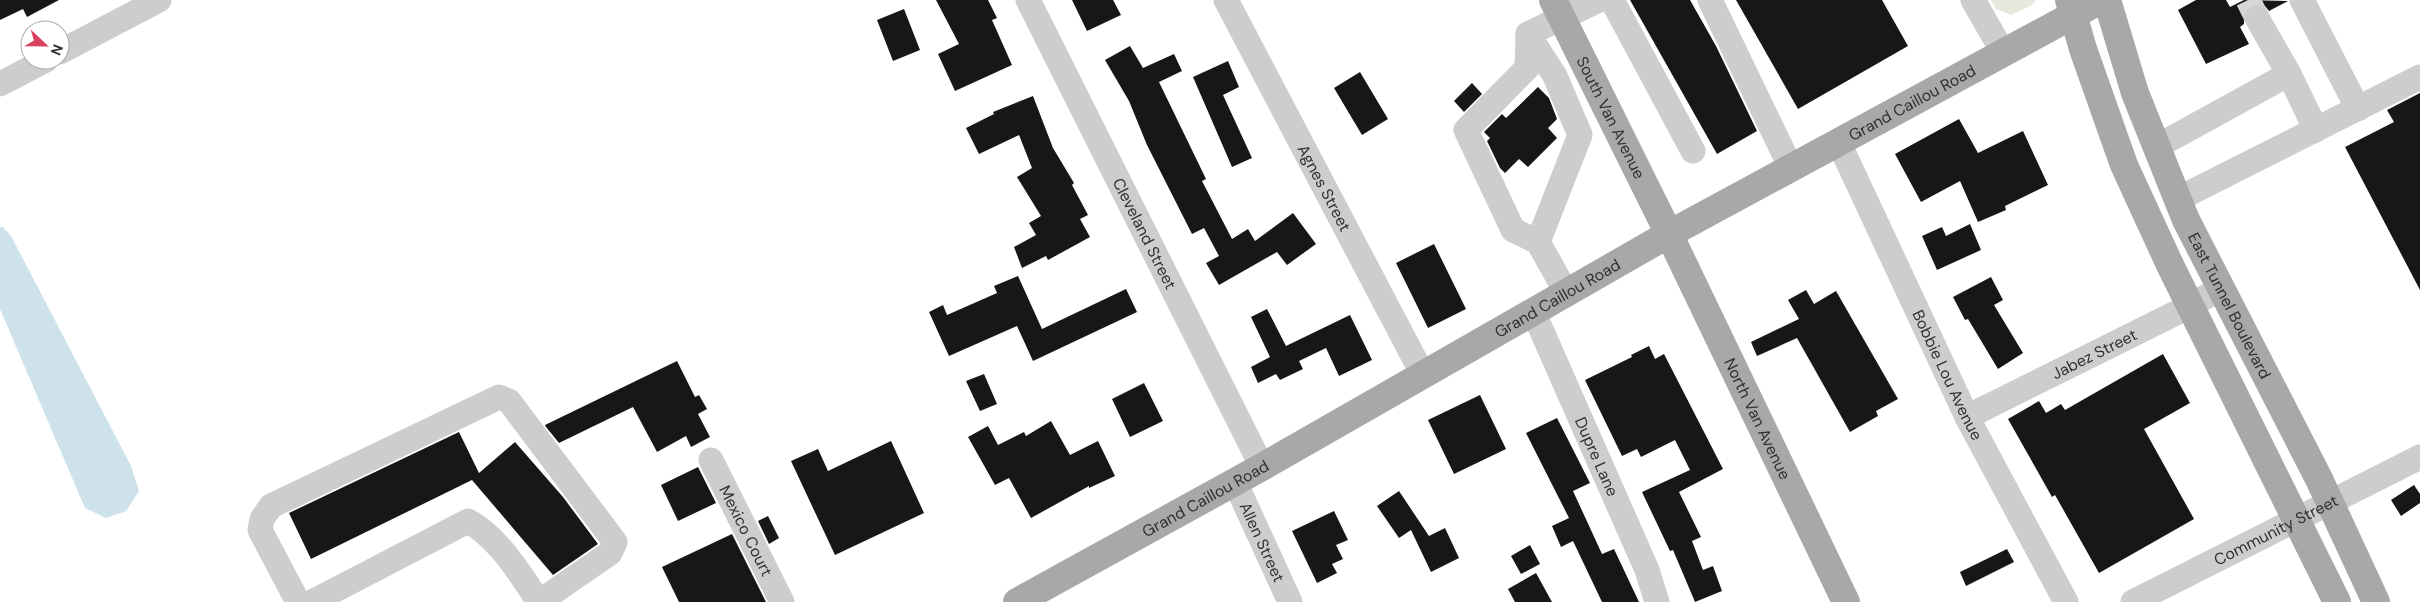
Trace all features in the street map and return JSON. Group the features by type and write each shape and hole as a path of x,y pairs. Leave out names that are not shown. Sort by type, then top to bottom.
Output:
{"main road":[{"name":"Grand Caillou Road","path":"1017,602 1235,482 1669,234 2004,54 2071,8 2102,0"},
{"name":"East Tunnel Boulevard","path":"2107,0 2134,93 2178,199 2330,503 2376,602"},
{"name":"South Van Avenue","path":"1557,8 1669,234"},
{"path":"2071,8 2124,165 2190,306 2337,602"},
{"name":"North Van Avenue","path":"1669,234 1846,602"}],"street":[{"path":"70,47 159,0"},
{"name":"Cleveland Street","path":"1028,0 1262,466"},
{"name":"Agnes Street","path":"1226,0 1423,375"},
{"path":"1566,292 1538,242 1513,230 1466,130 1526,68 1528,34 1557,8 1599,0"},
{"path":"1612,0 1693,150"},
{"path":"1710,0 1791,168"},
{"path":"1973,0 2004,54"},
{"path":"2302,0 2358,109"},
{"path":"2257,18 2289,74 2316,130"},
{"path":"1528,34 1555,76 1580,135 1538,242"},
{"path":"0,84 27,70"},
{"path":"2156,147 2289,74"},
{"path":"2178,199 2420,77"},
{"name":"Bobbie Lou Avenue","path":"1839,143 1967,417 2066,602"},
{"name":"Jabez Street","path":"1967,417 2190,306 2221,288"},
{"name":"Dupre Lane","path":"1533,311 1647,570 1657,602"},
{"path":"298,602 260,530 262,519 271,506 499,397 509,401 514,407 615,542 610,553 539,602 508,559 478,527 468,521 312,602"},
{"name":"Community Street","path":"2133,602 2420,457"},
{"name":"Mexico Court","path":"711,460 782,602"},
{"name":"Allen Street","path":"1235,482 1290,602"}],"shaded area":[{"path":"1991,0 2036,0 2032,5 2011,15 1996,9"}],"water":[{"path":"0,227 3,227 11,236 131,466 139,491 126,511 106,518 85,508 0,309"}],"building":[{"path":"0,0 59,0 27,17 23,9 0,20"},
{"path":"936,0 988,0 997,18 992,20 1012,65 955,91 938,54 959,44"},
{"path":"1072,0 1113,0 1121,15 1087,31"},
{"path":"1630,0 1690,0 1716,46 1757,131 1717,154"},
{"path":"1736,0 1882,0 1908,46 1798,109"},
{"path":"2196,0 2226,0 2230,7 2244,0 2288,1 2269,11 2265,6 2258,4 2249,6 2244,11 2244,24 2240,27 2249,44 2206,64 2178,10"},
{"path":"904,9 920,50 893,61 877,20"},
{"path":"1130,46 1143,68 1174,54 1182,71 1159,82 1206,179 1202,181 1232,239 1248,229 1255,241 1293,213 1316,244 1287,265 1277,252 1219,285 1206,263 1219,256 1204,228 1192,234 1147,145 1129,101 1105,60"},
{"path":"1228,61 1239,87 1223,95 1252,158 1232,167 1193,77"},
{"path":"1360,72 1388,119 1362,135 1334,88"},
{"path":"1472,83 1482,94 1464,112 1454,101"},
{"path":"1538,87 1549,98 1557,119 1548,128 1557,138 1528,167 1519,159 1505,173 1500,168 1487,141 1490,138 1484,132 1502,114 1506,118"},
{"path":"2420,93 2420,290 2345,147 2394,122 2387,110"},
{"path":"1033,96 1053,148 1074,183 1072,185 1088,215 1080,219 1090,237 1048,260 1046,256 1022,268 1014,247 1036,235 1029,223 1041,216 1017,177 1032,168 1019,135 979,154 966,128 994,114 993,112"},
{"path":"1959,119 1978,153 2023,131 2048,185 2005,206 2006,210 1978,222 1960,181 1921,202 1895,154"},
{"path":"1970,224 1981,250 1937,270 1922,236 1942,227 1946,236"},
{"path":"1434,244 1466,309 1428,328 1396,263"},
{"path":"1018,276 1042,329 1126,289 1137,312 1033,361 1017,326 949,356 929,312 943,305 947,315 997,293 994,286"},
{"path":"1991,277 2003,300 1994,305 2023,353 1998,369 1968,319 1965,320 1953,297"},
{"path":"1806,290 1814,304 1836,291 1898,399 1876,411 1878,416 1850,432 1797,338 1757,356 1751,342 1799,319 1788,300"},
{"path":"1267,309 1286,346 1350,315 1372,360 1339,376 1326,348 1299,361 1303,369 1280,380 1276,374 1258,383 1251,367 1270,357 1251,317"},
{"path":"1649,346 1655,359 1664,354 1723,469 1679,492 1701,537 1692,541 1703,570 1713,566 1722,591 1695,602 1673,550 1670,551 1642,492 1690,470 1675,440 1641,457 1637,449 1622,456 1585,380 1632,357 1631,355"},
{"path":"2163,354 2190,403 2144,429 2194,519 2099,573 2055,495 2052,497 2008,419 2039,401 2046,413 2061,404 2065,410"},
{"path":"677,361 695,397 699,395 707,409 698,414 710,437 691,447 686,436 657,452 633,407 559,443 545,425"},
{"path":"984,374 997,404 980,411 966,381"},
{"path":"1144,383 1163,421 1130,437 1112,399"},
{"path":"1480,395 1506,449 1454,474 1428,420"},
{"path":"1557,418 1590,483 1573,491 1602,554 1614,549 1639,602 1602,602 1573,541 1561,547 1552,526 1569,518 1526,433"},
{"path":"1051,421 1070,455 1098,441 1115,476 1089,488 1089,486 1031,518 1009,478 995,485 968,437 988,426 998,445 1024,432 1026,436"},
{"path":"459,432 479,473 515,442 563,497 598,544 553,575 472,480 311,559 289,513"},
{"path":"891,441 924,513 835,555 791,461 818,449 828,471"},
{"path":"698,467 716,503 678,521 661,485"},
{"path":"2414,485 2420,494 2420,503 2401,516 2391,500"},
{"path":"1399,491 1429,536 1445,528 1459,558 1431,572 1411,530 1399,538 1377,506"},
{"path":"1334,511 1348,540 1336,545 1343,559 1332,564 1337,573 1317,583 1292,531"},
{"path":"768,516 779,538 769,544 758,521"},
{"path":"732,534 766,602 679,602 662,567"},
{"path":"1530,545 1540,564 1521,574 1511,556"},
{"path":"2007,549 2014,562 1966,586 1960,572"},
{"path":"1536,573 1552,602 1515,602 1508,589"}],"tunnel":[{"path":"2248,0 2257,18"}]}
